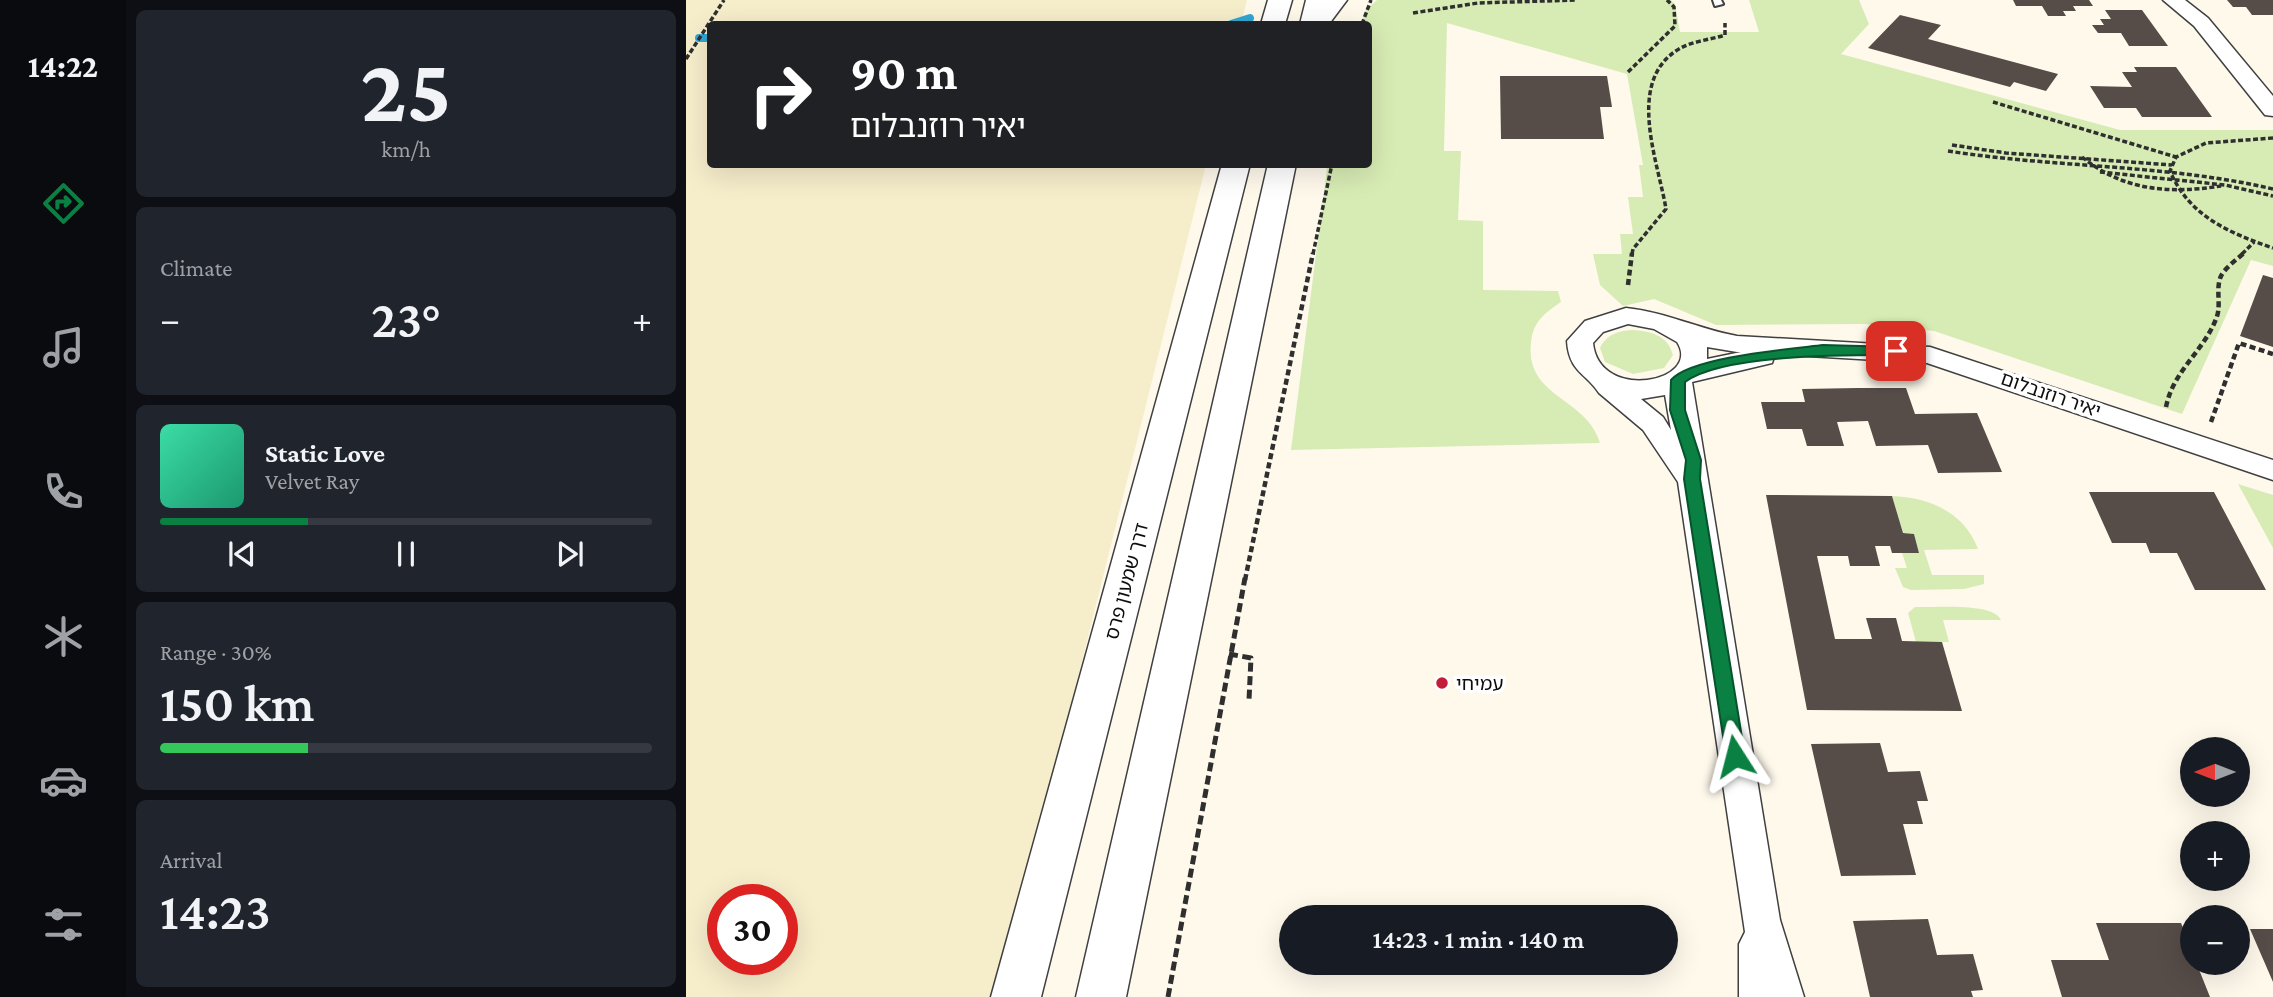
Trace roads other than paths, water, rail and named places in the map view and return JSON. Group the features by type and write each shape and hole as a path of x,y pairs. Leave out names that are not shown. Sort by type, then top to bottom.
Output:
{"street":[{"path":"1274,21 1280,0"},
{"path":"1313,21 1318,0"},
{"path":"1321,21 1337,0"},
{"path":"2173,0 2201,22"},
{"path":"2188,0 2201,22 2273,110"},
{"name":"דרך שמעון פרס","path":"1016,997 1235,168"},
{"path":"1101,997 1281,168"},
{"path":"1600,379 1638,389 1660,387 1681,378 1694,363 1694,350 1689,339 1677,329 1644,317 1609,319 1583,335 1578,346 1586,370 1653,424 1679,466 1692,479"},
{"name":"יאיר רוזנבלום","path":"1677,329 1719,341 1930,355 2273,470"},
{"name":"יאיר רוזנבלום","path":"1681,378 1733,361 1823,350"},
{"path":"1681,378 1678,410 1693,460 1692,479 1760,919 1783,997"},
{"path":"1759,997 1760,919"}],"waterway":[{"path":"1240,21 1250,18"},
{"path":"699,38 707,38"}],"place":[{"name":"עמיחי","path":"1442,683"}]}
